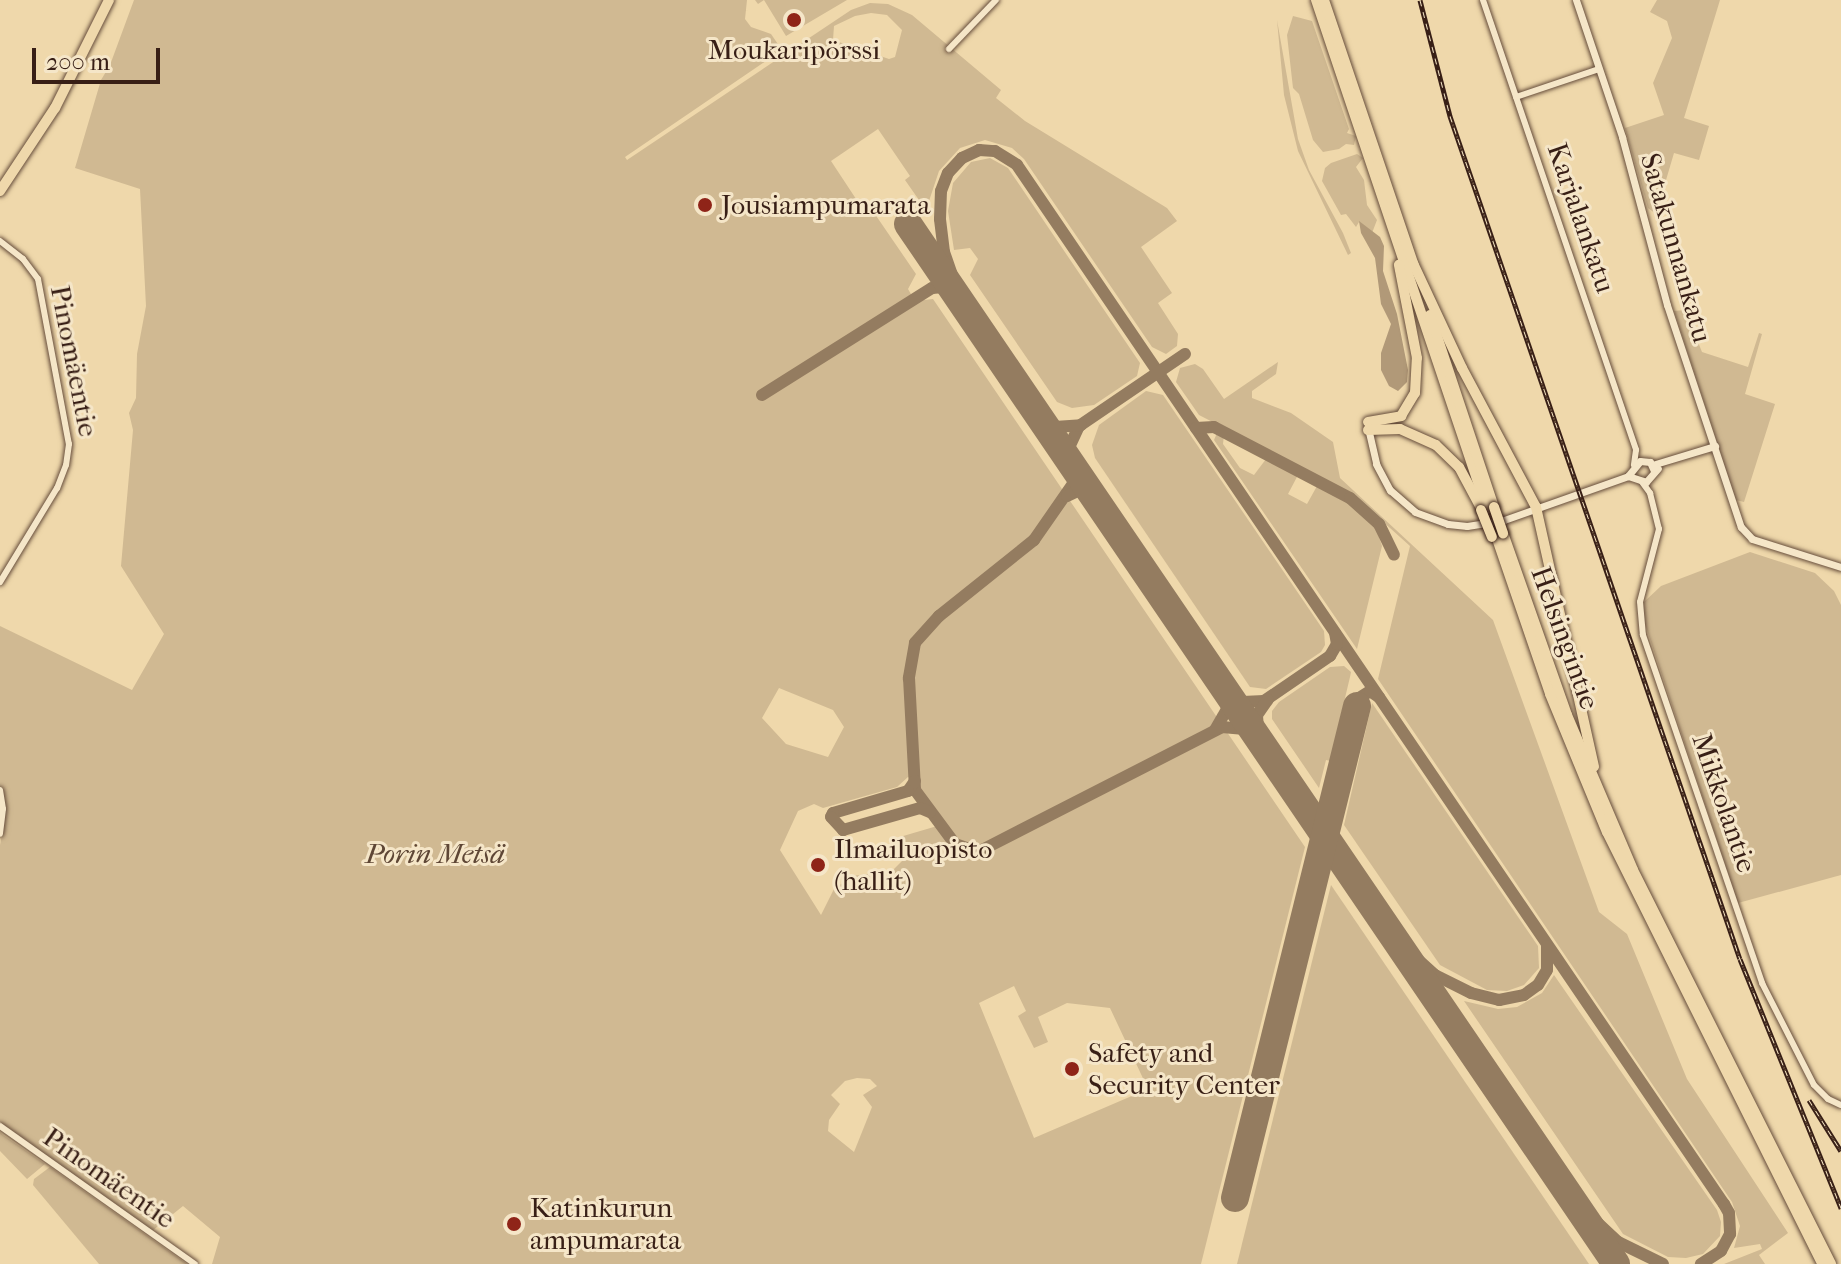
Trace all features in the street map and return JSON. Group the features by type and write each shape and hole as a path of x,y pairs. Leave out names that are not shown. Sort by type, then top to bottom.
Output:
{"highway":[{"path":"0,191 55,108 109,0"},
{"name":"Helsingintie","path":"1316,0 1497,535 1572,730 1633,870 1831,1264"},
{"name":"Helsingintie","path":"1324,0 1413,263 1488,509"},
{"path":"1368,426 1388,421 1406,411 1413,400 1418,373 1408,300 1377,182"},
{"path":"1413,263 1462,368 1536,507 1590,754 1633,870"},
{"path":"1368,426 1400,429 1436,445 1459,467 1488,509"},
{"name":"Helsingintie","path":"1497,535 1550,694 1619,860 1822,1264"}],"main road":[{"name":"Satakunnankatu","path":"1576,0 1622,137 1667,305 1734,509 1749,538 1841,567"},
{"path":"1368,426 1371,449 1383,481 1405,505 1428,518 1458,525 1482,525 1631,470 1652,469"},
{"path":"1631,470 1639,481 1652,469 1715,446"}],"street":[{"path":"949,49 996,0"},
{"name":"Karjalankatu","path":"1483,0 1636,450 1652,469"},
{"path":"1516,97 1599,69"},
{"name":"Pinomäentie","path":"0,241 23,259 38,279 69,444 66,465 57,488 0,582"},
{"name":"Karjalankatu","path":"1631,470 1636,450"},
{"path":"1650,493 1652,469"},
{"path":"1639,481 1650,493"},
{"name":"Mikkolantie","path":"1650,493 1659,529 1640,602 1643,635 1771,1003 1814,1085 1828,1099 1841,1105"},
{"path":"0,790 3,809 0,834"},
{"name":"Pinomäentie","path":"0,1126 195,1264"}],"green space":[{"name":"Porin Metsä","path":"134,0 747,0 745,19 751,27 771,34 782,50 625,157 627,160 851,10 870,3 888,4 912,15 1001,90 996,98 1025,121 1167,208 1177,221 1141,247 1172,293 1158,303 1178,334 1177,346 1166,354 1152,347 1024,159 1012,148 985,140 960,148 939,171 926,210 905,180 910,176 878,129 831,161 862,208 868,204 916,274 908,289 915,301 933,299 1305,847 1201,1264 212,1264 220,1237 183,1206 152,1231 0,1122 0,845 5,819 0,786 0,626 132,690 164,634 121,566 133,430 129,413 136,398 137,354 146,306 140,189 75,168 101,80 110,65","holes":["871,13 887,15 902,30 895,57 889,59 833,40 834,26 855,16","779,688 833,710 844,727 828,757 786,744 762,718","908,777 917,778 922,794 944,824 893,839 904,859 885,878 873,873 853,876 834,889 821,915 780,850 798,811 814,804 823,808 897,787","1014,986 1026,1011 1018,1016 1034,1048 1048,1042 1038,1017 1067,1003 1110,1008 1148,1089 1034,1138 979,1003","857,1078 870,1079 877,1086 863,1095 872,1107 854,1152 828,1131 829,1120 840,1104 831,1095 845,1081"]},
{"name":"Moukaripörssi","path":"764,0 847,0 786,36"},
{"path":"1657,0 1720,0 1684,118 1709,126 1699,160 1674,153 1656,214 1648,208 1625,128 1664,115 1653,83 1672,38 1667,21 1650,12"},
{"path":"1293,16 1312,21 1349,129 1347,133 1356,136 1354,145 1346,144 1339,149 1323,152 1313,140 1299,94 1293,88 1287,35"},
{"path":"1277,20 1298,139 1309,170 1343,233 1351,253 1348,255 1298,151 1284,95"},
{"path":"1357,154 1363,158 1356,167 1364,180 1367,205 1377,220 1372,233 1359,222 1356,227 1346,214 1341,215 1322,181 1325,168 1331,163"},
{"path":"990,158 1008,168 1140,363 1137,376 1094,405 1072,408 1057,402 970,275 978,259 970,248 954,250 948,211 953,183 971,162"},
{"path":"1685,310 1702,352 1748,367 1759,333 1762,334 1745,394 1775,404 1744,502 1736,500 1674,311"},
{"path":"1278,362 1276,374 1252,391 1252,398 1291,413 1333,442 1340,478 1493,620 1599,912 1627,934 1687,1079 1788,1233 1759,1255 1765,1264 1724,1264 1762,1249 1760,1244 1734,1248 1740,1226 1732,1202 1378,679 1410,546 1351,493 1199,415 1176,382 1180,368 1195,364 1203,369 1224,399"},
{"path":"1146,391 1163,395 1324,631 1325,645 1321,652 1266,689 1250,687 1095,458 1092,445 1099,425"},
{"path":"1217,433 1224,435 1223,444 1240,468 1254,475 1266,459 1298,475 1288,494 1307,504 1317,486 1356,508 1376,528 1382,546 1357,649 1214,440"},
{"path":"1750,552 1815,573 1834,591 1841,605 1841,875 1738,903 1643,618 1644,602 1661,586"},
{"path":"1344,666 1351,672 1350,677 1330,761 1326,760 1319,788 1272,719 1272,711 1279,702 1330,667"},
{"path":"1372,703 1538,946 1539,968 1524,985 1507,991 1487,990 1440,965 1344,825"},
{"path":"1331,885 1589,1264 1237,1264"},
{"path":"1554,975 1717,1210 1721,1222 1720,1236 1703,1254 1686,1258 1668,1257 1623,1234 1464,1001 1498,1009 1517,1007 1542,993"},
{"path":"0,1132 45,1164 27,1179 0,1151"},
{"path":"50,1167 187,1264 99,1264 33,1185 34,1179"}],"shaded area":[{"path":"1359,221 1380,237 1384,246 1383,271 1397,314 1408,370 1407,382 1398,391 1389,386 1381,370 1381,353 1391,324 1381,304 1375,258 1361,233"}],"taxiway":[{"path":"961,301 944,252 941,191 948,173 962,158 979,150 995,151 1017,165 1724,1204 1729,1213 1730,1234 1721,1251 1701,1264"},
{"path":"762,395 932,288 944,287 956,294"},
{"path":"1185,354 1079,426 1069,447 1075,481 1034,540 939,616 915,643 909,678 915,790 955,844 978,852 1222,727 1245,729 1260,740"},
{"path":"1037,413 1055,427 1081,425"},
{"path":"1196,428 1214,427 1350,498 1379,524 1394,555"},
{"path":"1067,496 1080,490 1095,498"},
{"path":"1223,686 1243,702 1264,701 1330,656 1337,644 1335,633"},
{"path":"1215,730 1227,709 1224,689"},
{"path":"1359,698 1370,691 1379,697"},
{"path":"1259,739 1257,715 1268,699"},
{"path":"915,781 908,791 833,813 831,817 843,830 920,808 930,812"},
{"path":"1395,939 1435,975 1471,993 1499,1000 1524,995 1538,985 1547,970 1547,946"},
{"path":"1570,1197 1618,1242 1663,1264"}],"runway":[{"path":"908,224 1616,1264"},
{"path":"1235,1198 1357,706"}],"railway":[{"path":"1420,0 1450,116 1740,959 1841,1208"},
{"path":"1809,1100 1841,1151"}],"place":[{"name":"Moukaripörssi","path":"794,20"},
{"name":"Jousiampumarata","path":"705,205"},
{"name":"Ilmailuopisto (hallit)","path":"818,865"},
{"name":"Safety and Security Center","path":"1072,1069"},
{"name":"Katinkurun ampumarata","path":"514,1224"}]}
